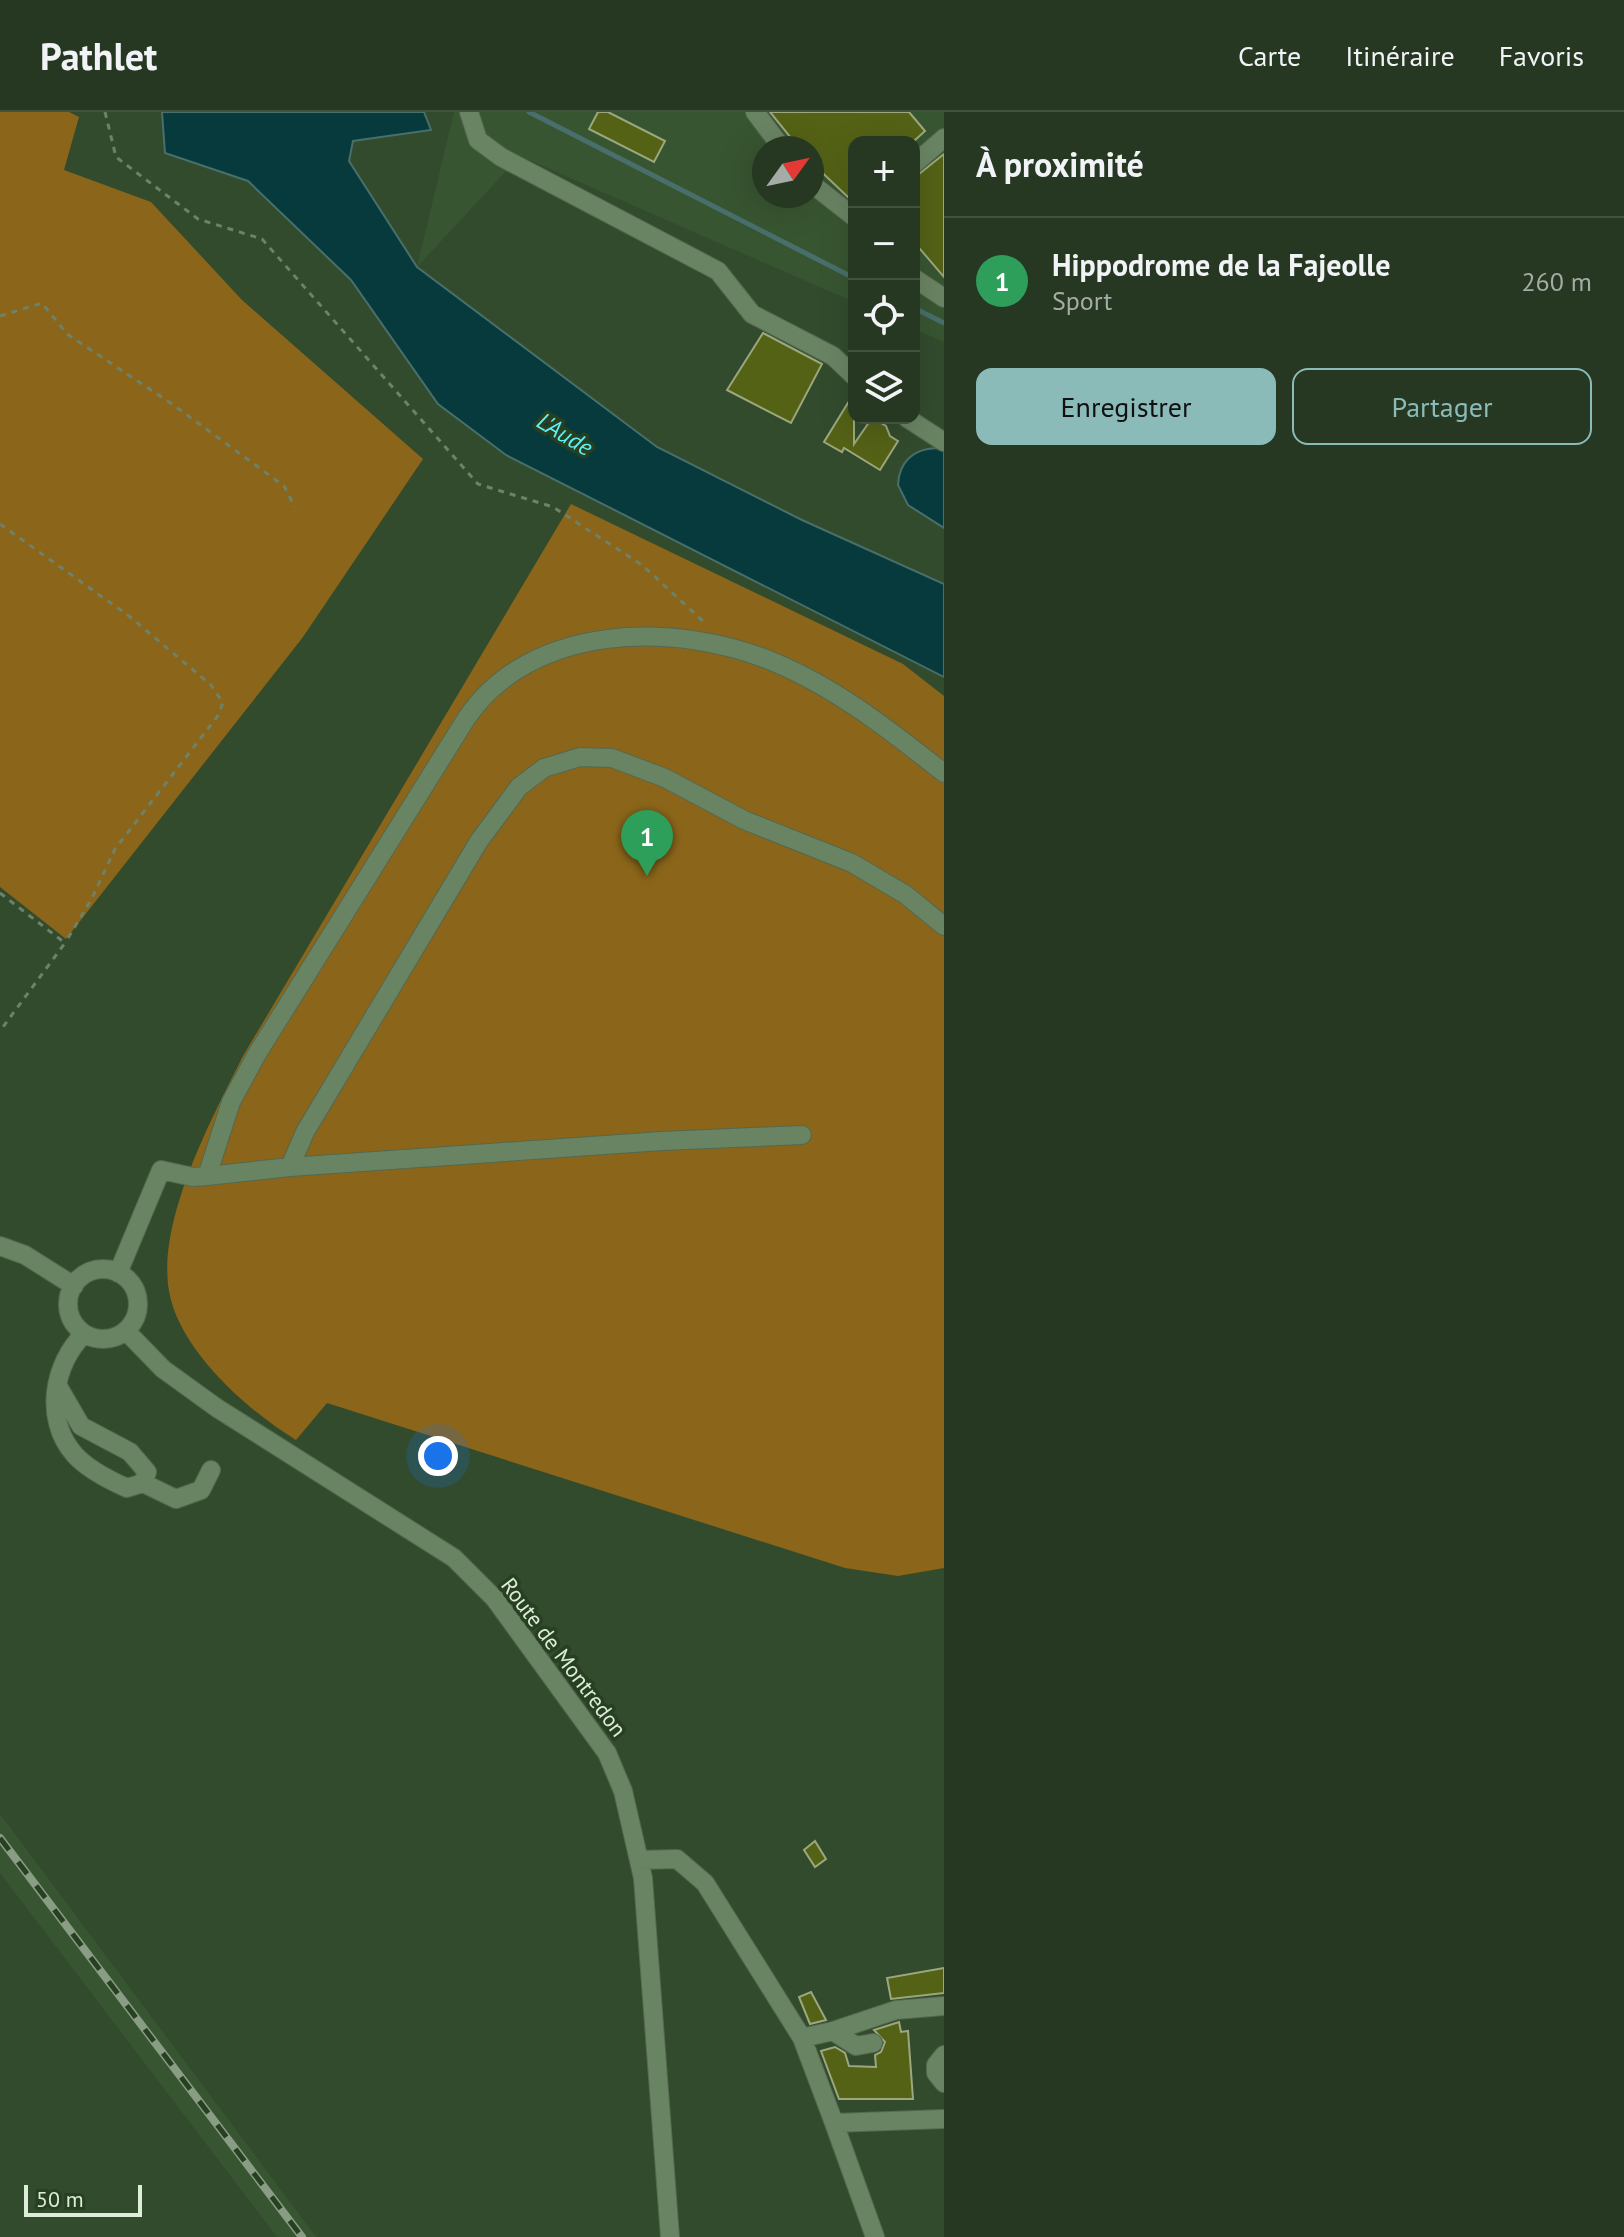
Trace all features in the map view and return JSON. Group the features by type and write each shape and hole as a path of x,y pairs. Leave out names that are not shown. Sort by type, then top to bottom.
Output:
{"street":[{"path":"469,112 478,140 501,157 718,271 752,314 833,356 848,370"},
{"path":"755,112 773,136"},
{"path":"920,159 944,138"},
{"path":"824,193 848,212"},
{"path":"917,280 944,298"},
{"path":"916,424 944,442"},
{"path":"207,1176 231,1102 257,1054 441,759 481,696 530,660 579,643 648,637 729,646 777,663 828,688 944,773"},
{"path":"290,1167 305,1132 479,841 519,787 544,768 580,757 612,758 665,778 744,820 852,863 906,895 944,926"},
{"path":"118,1273 161,1170 193,1177 290,1167 662,1141 802,1135"},
{"path":"0,1246 25,1255 74,1286"},
{"path":"94,1270 118,1273 131,1283 137,1299 137,1311 126,1331 115,1337 98,1339 84,1334 75,1325 68,1308 74,1286 94,1270"},
{"name":"Route de Montredon","path":"126,1331 163,1369 217,1408 454,1558 495,1599 607,1753 623,1791 640,1860 670,2237"},
{"path":"84,1334 68,1349 59,1368 59,1388 55,1396 57,1418 73,1453 106,1478 127,1488 143,1483 176,1499 201,1490 211,1470"},
{"path":"59,1388 81,1426 130,1452 147,1472 143,1483"},
{"path":"640,1860 677,1859 705,1883 802,2038 875,2237"},
{"path":"802,2038 896,2010 944,2006"},
{"path":"833,2031 856,2046 873,2043"},
{"path":"944,2055 936,2065 936,2073 944,2083"},
{"path":"834,2123 944,2119"}],"path":[{"path":"105,112 116,157 198,219 262,239 478,484 553,507 642,565 707,626"},
{"path":"0,316 42,303 67,334 172,404 284,486 295,507"},
{"path":"0,524 129,616 211,685 223,703 217,717 115,849 91,900 65,943 0,1031"},
{"path":"0,893 65,943"}],"shaded area":[{"path":"0,112 69,112 79,117 64,170 151,202 242,300 423,459 303,637 66,939 0,887"},
{"path":"454,112 944,112 944,342 920,332 920,136 848,136 848,299 520,156 417,267"},
{"path":"571,504 903,664 944,696 944,1568 898,1576 845,1568 327,1403 296,1440 257,1413 218,1377 186,1335 175,1313 169,1291 167,1263 171,1233 190,1170 217,1109 243,1056"},
{"path":"0,1814 316,2237 277,2237 0,1873"}],"water":[{"name":"L'Aude","path":"162,112 424,112 431,130 353,141 349,161 417,267 657,447 802,520 944,584 944,677 506,455 438,404 351,280 248,181 165,153"},
{"path":"936,448 944,451 944,528 908,505 898,485 901,470 909,458 920,451"}],"building":[{"path":"598,112 608,112 665,141 654,162 589,129"},
{"path":"770,112 909,112 925,131 920,136 848,136 848,197 824,174 824,136 789,136"},
{"path":"944,154 944,277 920,249 920,173"},
{"path":"763,333 822,364 791,423 727,390"},
{"path":"848,403 848,424 854,424 854,444 868,424 882,424 890,436 898,441 880,470 844,448 842,452 824,442"},
{"path":"815,1841 826,1859 815,1867 804,1850"},
{"path":"944,1968 944,1993 891,1999 887,1978"},
{"path":"811,1992 826,2020 810,2024 799,1997"},
{"path":"899,2022 901,2032 908,2031 913,2099 839,2099 821,2051 835,2047 845,2053 849,2066 876,2067 875,2055 881,2052 885,2042 874,2030"}],"waterway":[{"path":"529,112 848,275"},
{"path":"920,311 944,323"}],"railway":[{"path":"0,1838 302,2237"}],"place":[{"name":"Hippodrome de la Fajeolle","path":"647,876"}]}
